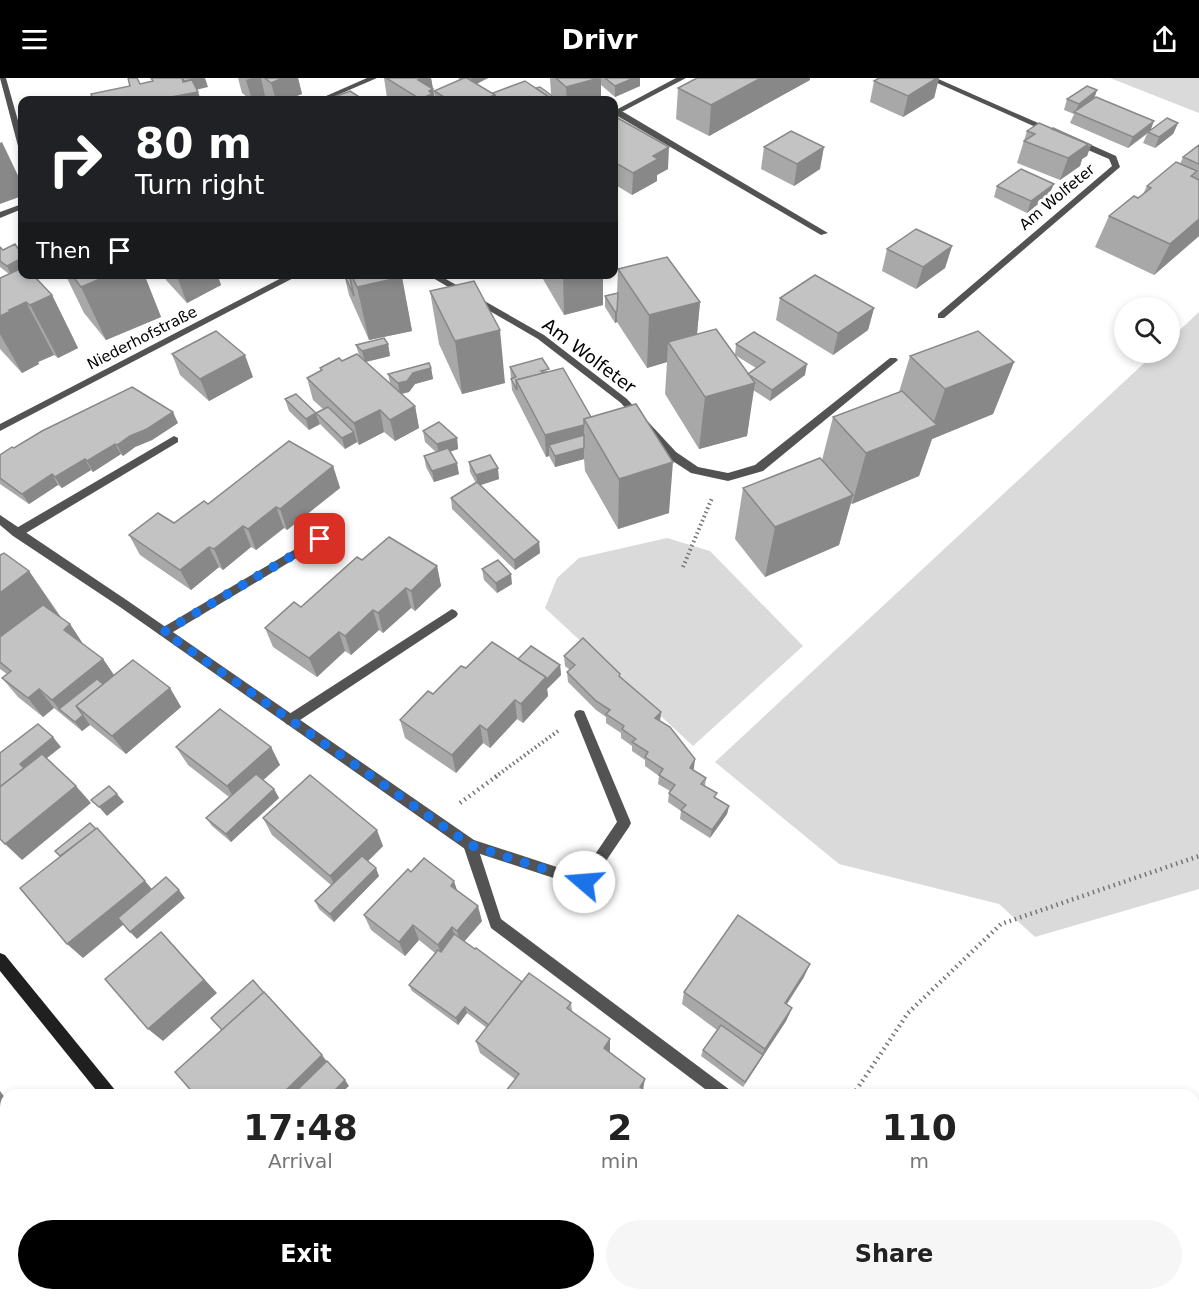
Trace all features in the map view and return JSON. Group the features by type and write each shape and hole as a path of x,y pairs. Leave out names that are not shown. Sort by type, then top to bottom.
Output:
{"street":[{"path":"2,78 18,132"},
{"path":"330,96 373,78"},
{"path":"618,111 671,80 682,78"},
{"path":"930,78 1059,134"},
{"path":"618,115 824,233"},
{"name":"Am Wolfeter","path":"940,316 1116,167 1113,158 1070,139"},
{"path":"0,215 18,208"},
{"name":"Niederhofstraße","path":"0,428 287,279"},
{"name":"Am Wolfeter","path":"439,279 541,337 624,401 672,455 695,470 728,477 759,468 893,360"},
{"path":"17,533 174,440"},
{"path":"0,519 17,533 164,632 470,845 584,882 624,824 580,715"},
{"path":"164,632 320,539"},
{"path":"290,720 452,614"},
{"path":"470,845 496,923 717,1089"},
{"path":"0,960 105,1089"}],"path":[{"path":"684,567 721,475"},
{"path":"435,821 580,715"},
{"path":"857,1089 908,1013 1001,924 1199,856"}],"shaded area":[{"path":"1110,78 1199,78 1199,113"},
{"path":"1199,312 1199,889 1035,937 999,904 839,864 715,762 1144,363 1180,363 1180,330"},
{"path":"667,538 710,551 803,646 693,746 545,608 557,578 579,558"}],"building":[{"path":"128,78 137,78 140,84 153,81 151,78 182,78 183,82 192,80 198,92 176,96 92,96 91,94 130,86"},
{"path":"265,78 283,78 271,83"},
{"path":"386,78 423,78 418,80 433,89 429,91 432,94 415,96"},
{"path":"467,78 495,95 442,96 434,91"},
{"path":"556,78 599,78 566,87"},
{"path":"605,78 634,78 615,86"},
{"path":"697,78 761,78 711,105 678,88"},
{"path":"879,78 937,78 908,96 874,81"},
{"path":"525,81 548,96 495,96 493,93"},
{"path":"1087,86 1097,90 1079,104 1067,99"},
{"path":"540,87 552,96 548,96 536,88"},
{"path":"350,91 358,96 337,96"},
{"path":"1096,97 1154,121 1133,137 1074,112"},
{"path":"618,118 669,147 653,156 658,159 633,173 618,164"},
{"path":"1167,118 1178,123 1159,137 1148,132"},
{"path":"1039,123 1088,144 1068,158 1024,141 1035,134 1027,131"},
{"path":"1052,129 1091,145 1086,148 1088,144"},
{"path":"791,131 824,147 797,164 764,147"},
{"path":"1199,145 1199,164 1183,157"},
{"path":"1176,162 1197,171 1191,176 1199,180 1199,219 1170,244 1109,216 1134,196 1138,198 1151,188 1147,186"},
{"path":"1021,169 1054,184 1031,201 997,186"},
{"path":"916,229 952,246 923,267 887,249"},
{"path":"15,244 18,248 18,260 7,266 0,261 0,247 3,250"},
{"path":"667,257 700,302 649,315 618,269"},
{"path":"18,270 18,279 37,279 52,295 30,305 26,302 0,316 0,278"},
{"path":"815,275 874,308 838,333 780,298"},
{"path":"75,279 100,279 81,287"},
{"path":"346,279 350,279 354,296"},
{"path":"353,279 393,279 357,287"},
{"path":"474,281 500,330 455,341 430,291"},
{"path":"618,293 617,311 615,312 605,296"},
{"path":"716,329 755,383 705,397 668,342"},
{"path":"216,331 245,355 200,379 172,354"},
{"path":"978,331 1014,362 945,389 910,356"},
{"path":"754,332 807,364 772,390 748,374 765,362 736,344"},
{"path":"384,338 388,344 362,351 356,345"},
{"path":"357,354 415,406 390,420 380,410 354,423 307,378 339,358 342,361"},
{"path":"542,358 549,369 541,371 544,373 516,380 517,390 511,379 516,377 510,367"},
{"path":"429,363 431,368 413,373 407,381 398,383 388,374"},
{"path":"563,368 591,417 584,419 584,425 545,435 516,380"},
{"path":"132,387 173,412 147,429 115,444 87,461 85,459 55,477 52,474 22,494 0,478 0,455 42,431"},
{"path":"902,391 937,425 866,453 833,417"},
{"path":"296,394 316,413 306,419 285,399"},
{"path":"636,404 673,462 619,479 584,419"},
{"path":"328,407 354,432 342,438 316,413"},
{"path":"439,422 457,438 437,444 423,431"},
{"path":"584,435 584,448 555,456 549,445"},
{"path":"289,441 333,466 280,509 276,507 248,529 243,526 214,549 209,547 180,570 129,535 158,513 174,523 204,501 208,504"},
{"path":"448,448 457,463 432,471 424,456"},
{"path":"490,455 498,468 476,475 469,462"},
{"path":"820,458 853,495 775,527 743,488"},
{"path":"477,482 539,542 514,560 451,498"},
{"path":"389,537 437,566 411,591 406,588 378,613 373,610 345,636 339,632 309,658 265,628 294,602 301,607 357,557 362,560"},
{"path":"4,553 29,571 0,593 0,555"},
{"path":"498,560 511,574 496,583 482,569"},
{"path":"43,605 70,624 64,630 103,659 52,700 39,689 28,698 2,678 11,671 0,662 0,637"},
{"path":"583,638 620,674 619,676 661,712 655,718 670,727 695,759 690,768 706,778 701,784 717,793 714,797 729,806 712,830 681,810 686,805 669,793 675,785 659,775 663,769 645,757 648,752 632,742 636,739 622,729 624,726 606,714 610,710 596,701 567,672 575,665 564,656"},
{"path":"492,642 546,677 521,704 515,700 487,730 480,725 452,755 400,720 428,691 433,694 461,666 466,668"},
{"path":"531,646 560,665 547,679 518,659"},
{"path":"133,660 170,688 112,736 76,706"},
{"path":"97,679 103,684 76,706 83,715 75,722 59,709"},
{"path":"220,709 271,747 227,786 176,747"},
{"path":"38,724 53,737 20,764 24,768 0,787 0,753"},
{"path":"42,754 76,786 5,844 0,839 0,787"},
{"path":"256,774 274,789 226,834 206,818"},
{"path":"310,775 377,830 330,876 263,818"},
{"path":"109,786 117,794 99,807 91,800"},
{"path":"90,823 96,829 60,856 55,851"},
{"path":"97,828 145,881 67,944 20,888"},
{"path":"362,856 376,868 330,914 315,901"},
{"path":"424,858 454,881 451,886 478,906 457,931 452,927 438,945 413,925 399,942 364,915 408,869 411,872"},
{"path":"166,877 179,890 130,932 118,918"},
{"path":"738,915 810,964 785,1003 792,1008 765,1049 684,992"},
{"path":"161,932 204,980 148,1029 105,979"},
{"path":"454,934 522,982 489,1025 465,1007 456,1018 409,985 438,950 441,952"},
{"path":"529,973 571,1003 567,1008 610,1039 604,1048 645,1079 640,1087 643,1089 508,1089 519,1074 476,1041"},
{"path":"253,980 264,993 222,1030 211,1018"},
{"path":"264,992 322,1055 287,1089 190,1089 175,1072"},
{"path":"721,1025 763,1055 745,1082 703,1050"},
{"path":"327,1061 345,1080 336,1089 298,1089"}],"route":[{"path":"320,539 164,632 470,845 584,882"}]}
